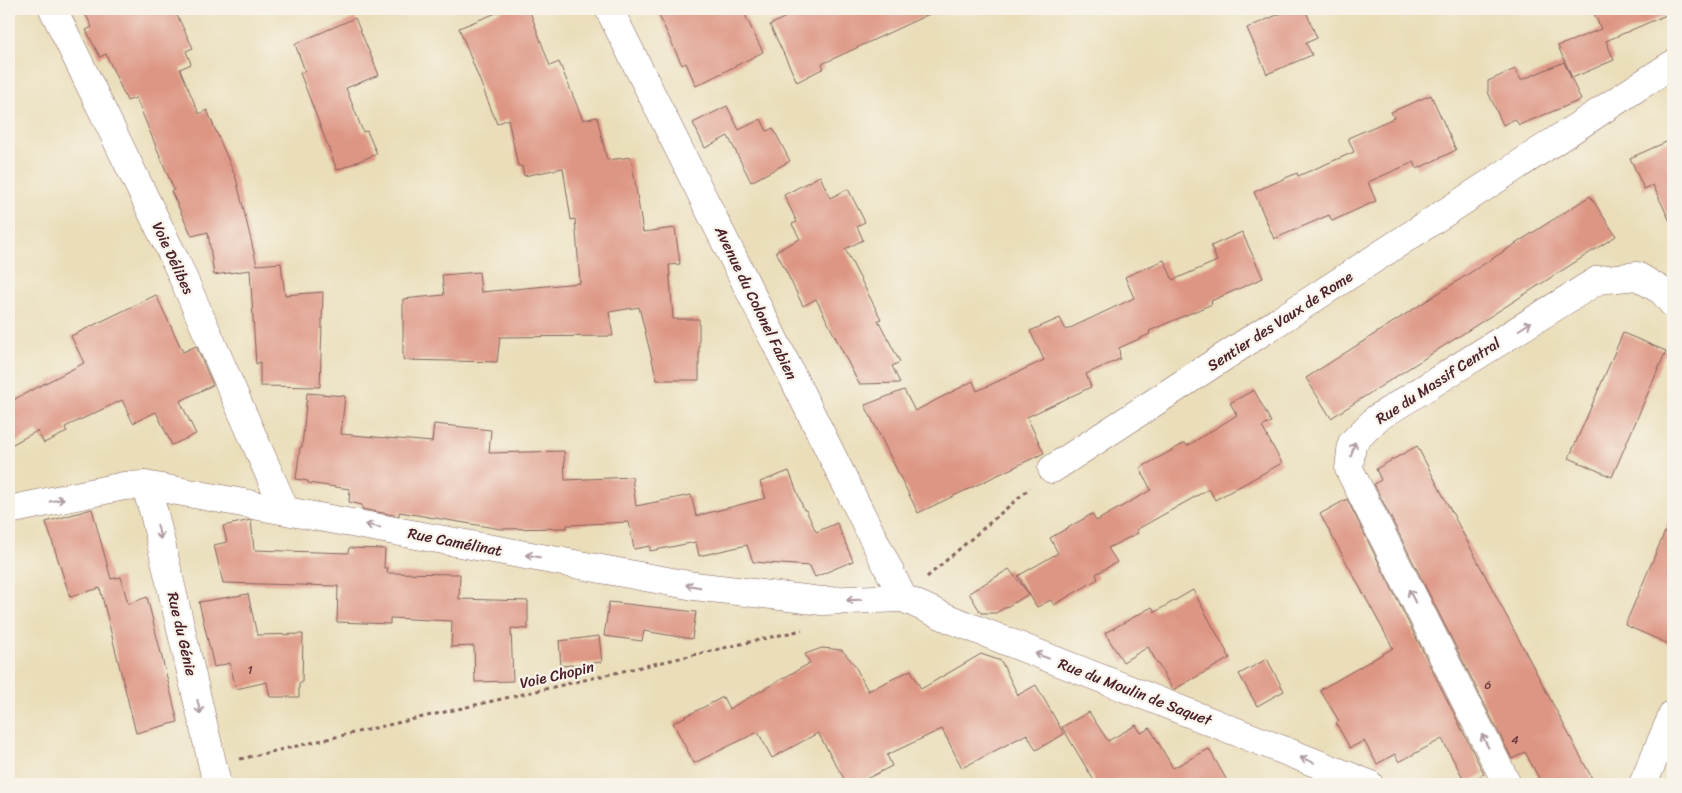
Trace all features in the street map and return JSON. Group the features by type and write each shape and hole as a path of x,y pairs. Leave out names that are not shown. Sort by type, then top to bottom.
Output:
{"street":[{"name":"Voie Délibes","path":"53,9 177,264 285,510"},
{"name":"Avenue du Colonel Fabien","path":"609,9 903,598"},
{"name":"Sentier des Vaux de Rome","path":"1052,469 1673,64"},
{"name":"Rue du Massif Central","path":"1507,784 1349,469 1352,443 1377,418 1598,280 1637,276 1662,291 1673,304"},
{"name":"Rue Camélinat","path":"9,510 124,486 146,485 694,586 822,601 903,598"},
{"name":"Rue du Génie","path":"146,485 215,775"},
{"name":"Rue du Moulin de Saquet","path":"903,598 950,620 1369,784"},
{"path":"1643,784 1673,714"}],"path":[{"path":"903,598 1052,469"},
{"name":"Voie Chopin","path":"215,775 810,629"}],"building":[{"path":"83,9 174,9 193,48 186,51 191,64 180,69 199,114 207,110 236,178 257,265 281,263 285,295 323,292 320,387 260,386 260,362 256,364 250,270 214,275 208,232 192,236 171,191 174,190 136,98 127,101 106,54 100,57 86,30 92,27"},
{"path":"506,9 529,9 550,66 559,62 583,120 597,117 607,160 631,157 643,232 675,228 680,264 669,265 673,319 699,319 699,380 657,380 639,307 609,312 613,336 500,337 497,362 403,360 403,299 444,295 442,275 479,272 481,292 580,283 575,219 571,220 563,168 524,176 522,166 518,166 508,119 497,124 459,28"},
{"path":"656,9 742,9 763,52 696,86 686,63 682,65"},
{"path":"801,9 940,9 822,64 824,68 797,82 770,25"},
{"path":"1291,9 1305,9 1317,38 1306,43 1312,55 1267,74 1247,28"},
{"path":"1592,9 1673,9 1673,12 1606,41 1614,60 1572,78 1558,46 1601,29"},
{"path":"355,18 379,75 346,88 363,132 367,131 377,154 337,170 300,73 305,71 295,44"},
{"path":"1564,62 1581,100 1519,125 1515,119 1503,125 1488,92 1488,81 1515,69 1521,80"},
{"path":"1431,95 1456,150 1417,169 1414,162 1368,182 1376,201 1332,221 1329,215 1274,239 1254,192 1297,173 1298,176 1354,152 1348,138 1394,118 1391,112"},
{"path":"727,106 739,130 761,119 767,131 773,128 790,161 751,182 728,136 705,148 693,123"},
{"path":"1673,139 1673,228 1653,185 1644,189 1630,158"},
{"path":"820,176 830,198 848,189 865,222 857,226 863,240 845,249 881,319 878,320 900,362 892,366 900,383 859,384 816,299 803,306 776,251 800,239 792,224 797,222 784,195"},
{"path":"1590,196 1616,236 1331,418 1306,378"},
{"path":"1242,232 1263,278 1211,301 1212,304 1149,331 1150,334 1119,348 1120,359 1086,374 1091,387 1027,417 1044,453 918,513 865,405 904,390 915,411 973,381 977,391 1044,360 1030,331 1060,318 1066,330 1134,298 1125,277 1164,260 1173,280 1217,261 1211,246"},
{"path":"156,295 183,352 196,346 213,385 180,401 196,434 172,445 156,412 133,423 122,400 65,427 67,432 44,443 37,431 9,446 9,402 84,363 71,336"},
{"path":"1623,333 1666,351 1612,477 1569,458"},
{"path":"1254,390 1271,422 1262,427 1282,463 1215,500 1209,489 1136,530 1138,533 1108,548 1117,562 1096,574 1098,579 1054,605 1051,600 1037,607 1018,576 1058,553 1050,538 1092,514 1096,521 1151,490 1140,468 1185,443 1187,446 1237,415 1230,403"},
{"path":"307,393 345,396 341,434 432,442 434,424 491,430 489,453 564,451 565,480 632,477 636,506 691,495 696,516 766,498 760,482 789,471 804,510 806,510 816,532 837,523 853,561 815,577 810,566 753,562 747,545 699,556 696,542 650,551 650,546 634,549 629,522 567,525 567,528 501,529 399,512 399,516 362,509 362,505 349,502 350,489 308,483 308,481 296,479 300,447 302,447"},
{"path":"1417,446 1595,784 1542,784 1525,752 1512,759 1374,484 1381,480 1376,469"},
{"path":"1347,499 1484,774 1466,783 1442,739 1399,762 1395,754 1377,764 1364,741 1350,748 1336,723 1339,721 1320,690 1393,648 1320,514"},
{"path":"92,509 111,579 121,577 128,604 147,597 178,722 136,733 100,588 70,597 46,522"},
{"path":"1673,513 1673,646 1625,625"},
{"path":"251,520 254,550 348,553 349,548 385,549 384,568 388,568 387,573 460,574 459,599 528,601 528,629 511,628 513,681 475,682 474,646 451,647 452,621 390,618 390,624 337,622 338,586 223,583 214,545 227,542 223,526"},
{"path":"1009,569 1029,594 996,613 981,613 969,593"},
{"path":"1193,590 1230,658 1173,690 1148,647 1123,662 1105,633 1152,607 1155,612"},
{"path":"248,594 257,635 303,634 302,683 299,683 299,697 270,697 267,682 236,689 230,663 214,667 199,602"},
{"path":"609,602 696,612 692,639 644,631 642,641 604,636"},
{"path":"599,636 602,662 561,666 559,641"},
{"path":"822,648 842,650 854,664 868,691 911,670 921,689 981,654 1001,661 1018,695 1036,685 1064,734 1036,750 1027,734 962,768 942,729 887,755 892,766 856,784 847,784 818,733 772,758 758,732 694,763 673,723 723,697 729,709 810,663 805,654"},
{"path":"1267,659 1284,691 1257,706 1239,674"},
{"path":"1089,712 1108,741 1136,725 1141,733 1150,728 1173,768 1209,749 1229,784 1096,784 1062,727"}]}
